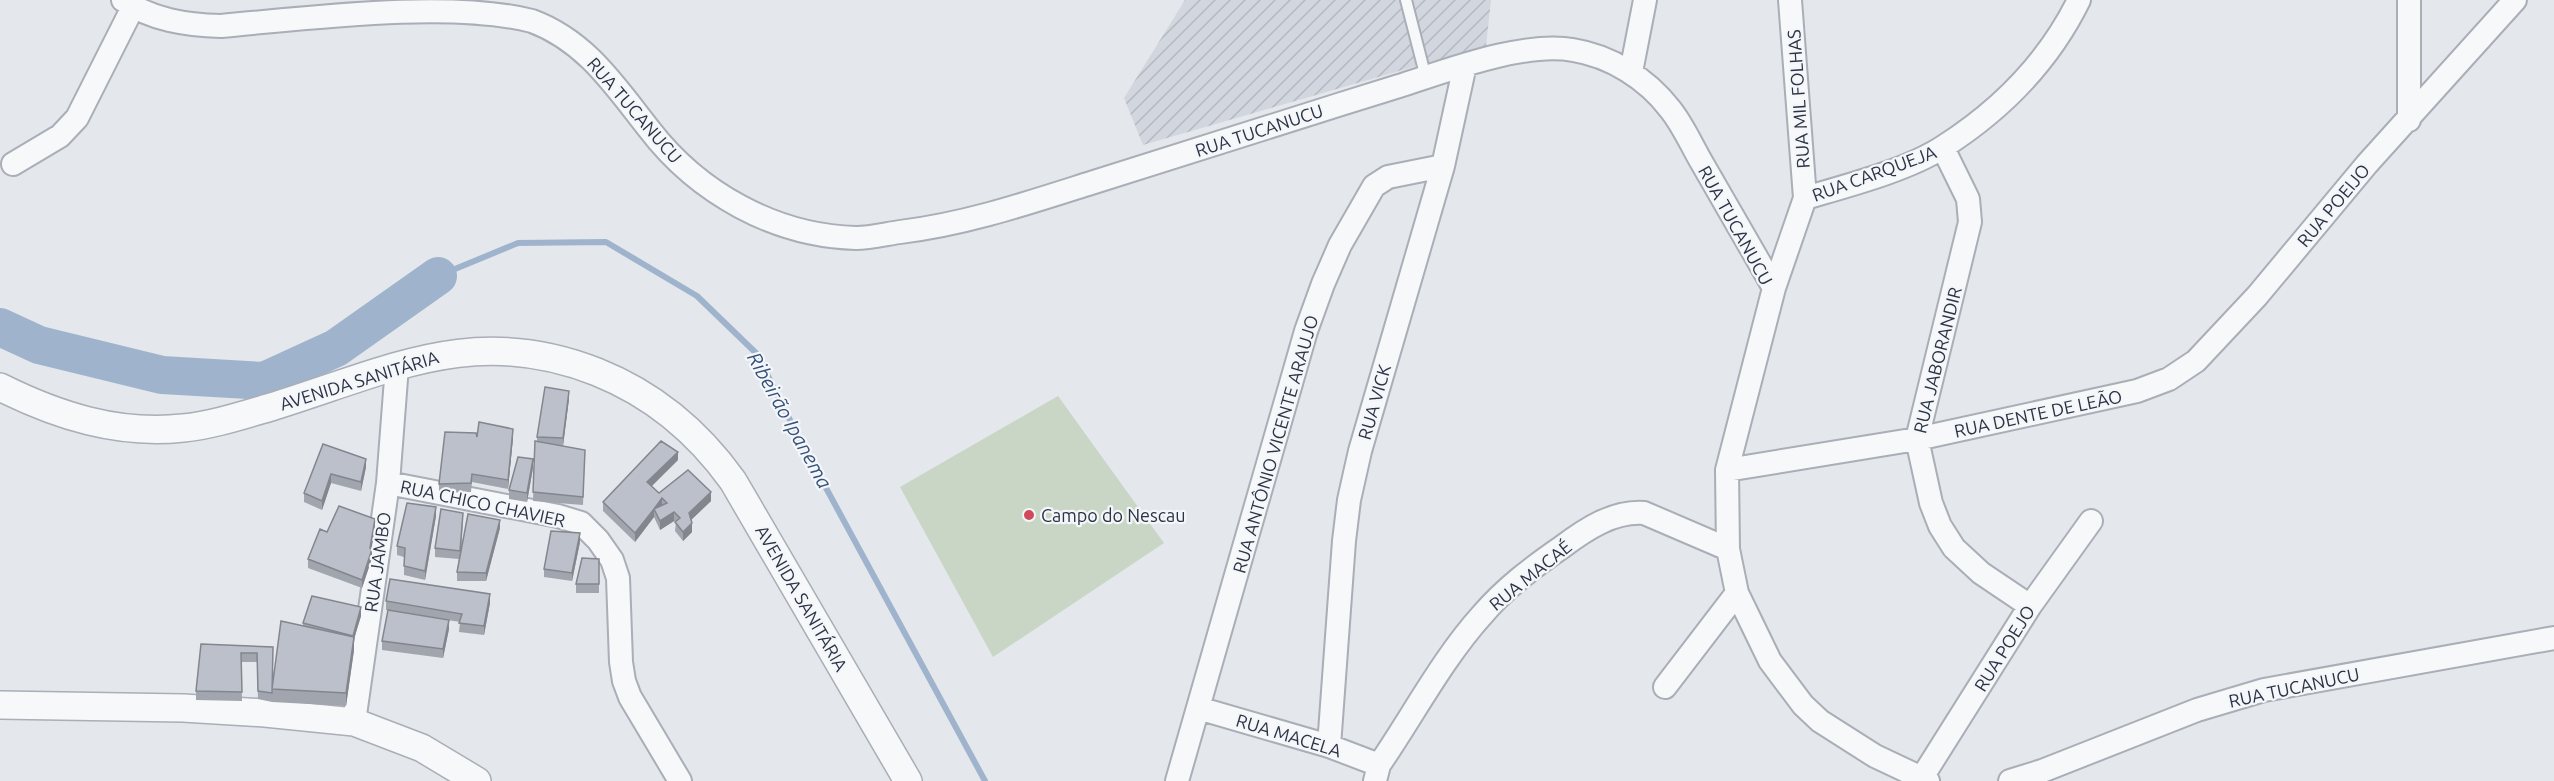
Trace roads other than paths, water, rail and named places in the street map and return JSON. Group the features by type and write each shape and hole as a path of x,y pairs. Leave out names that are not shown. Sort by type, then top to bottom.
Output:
{"street":[{"path":"1631,72 1645,0"},
{"name":"RUA MIL FOLHAS","path":"1790,0 1805,198"},
{"name":"RUA CARQUEJA","path":"1774,288 1805,198 1916,161 1943,148 2021,85 2044,58 2066,26 2079,0"},
{"path":"2409,0 2409,120"},
{"name":"RUA POEIJO","path":"2137,391 2169,379 2196,361 2257,296 2367,165 2515,0"},
{"name":"RUA TUCANUCU","path":"128,3 164,19 190,25 221,26 417,8 494,12 531,20 562,35 589,55 609,76 652,134 684,167 716,192 749,212 789,229 820,235 861,238 920,230 1011,208 1465,65 1521,52 1570,49 1599,56 1631,72 1671,110 1774,288 1727,470 1728,549 1737,593 1770,661 1803,705 1835,731 1875,756 1924,780"},
{"path":"13,164 60,136 77,118 128,3"},
{"name":"RUA VICK","path":"1329,746 1349,500 1360,451 1443,166 1465,65"},
{"name":"RUA JABORANDIR","path":"1943,148 1968,199 1970,222 1917,439 1931,503 1940,526 1954,548 1981,573 2030,606"},
{"name":"RUA ANTÔNIO VICENTE ARAUJO","path":"1177,781 1306,331 1323,284 1340,245 1369,194 1380,181 1409,172 1443,166"},
{"name":"AVENIDA SANITÁRIA","path":"0,387 45,409 84,421 126,429 156,430 185,428 236,417 397,366 444,354 491,350 538,354 580,365 629,385 680,422 707,448 733,481 908,781"},
{"name":"RUA JAMBO","path":"354,722 388,483 397,366"},
{"name":"RUA DENTE DE LEÃO","path":"1727,470 1917,439 2137,391"},
{"name":"RUA CHICO CHAVIER","path":"388,483 558,516 581,523 598,540 612,560 618,578 621,662 630,697 680,781"},
{"name":"RUA MACAÉ","path":"1377,773 1458,645 1483,613 1514,583 1577,536 1611,518 1644,513 1728,549"},
{"name":"RUA POEJO","path":"1924,780 2030,606 2091,521"},
{"path":"1665,687 1737,593"},
{"name":"RUA TUCANUCU","path":"2010,781 2042,771 2197,710 2264,690 2554,638"},
{"path":"0,705 183,708 354,722 422,748 477,781"},
{"name":"RUA MACELA","path":"1198,708 1329,746 1377,773"}],"lane":[{"path":"1406,0 1426,78"}],"waterway":[{"name":"Ribeirão Ipanema","path":"438,276 518,243 606,242 697,296 757,354 800,440 985,781"},
{"name":"Ribeirão Ipanema","path":"0,327 39,345 162,375 264,381 336,348 438,276"}],"place":[{"name":"Campo do Nescau","path":"1029,515"}]}
